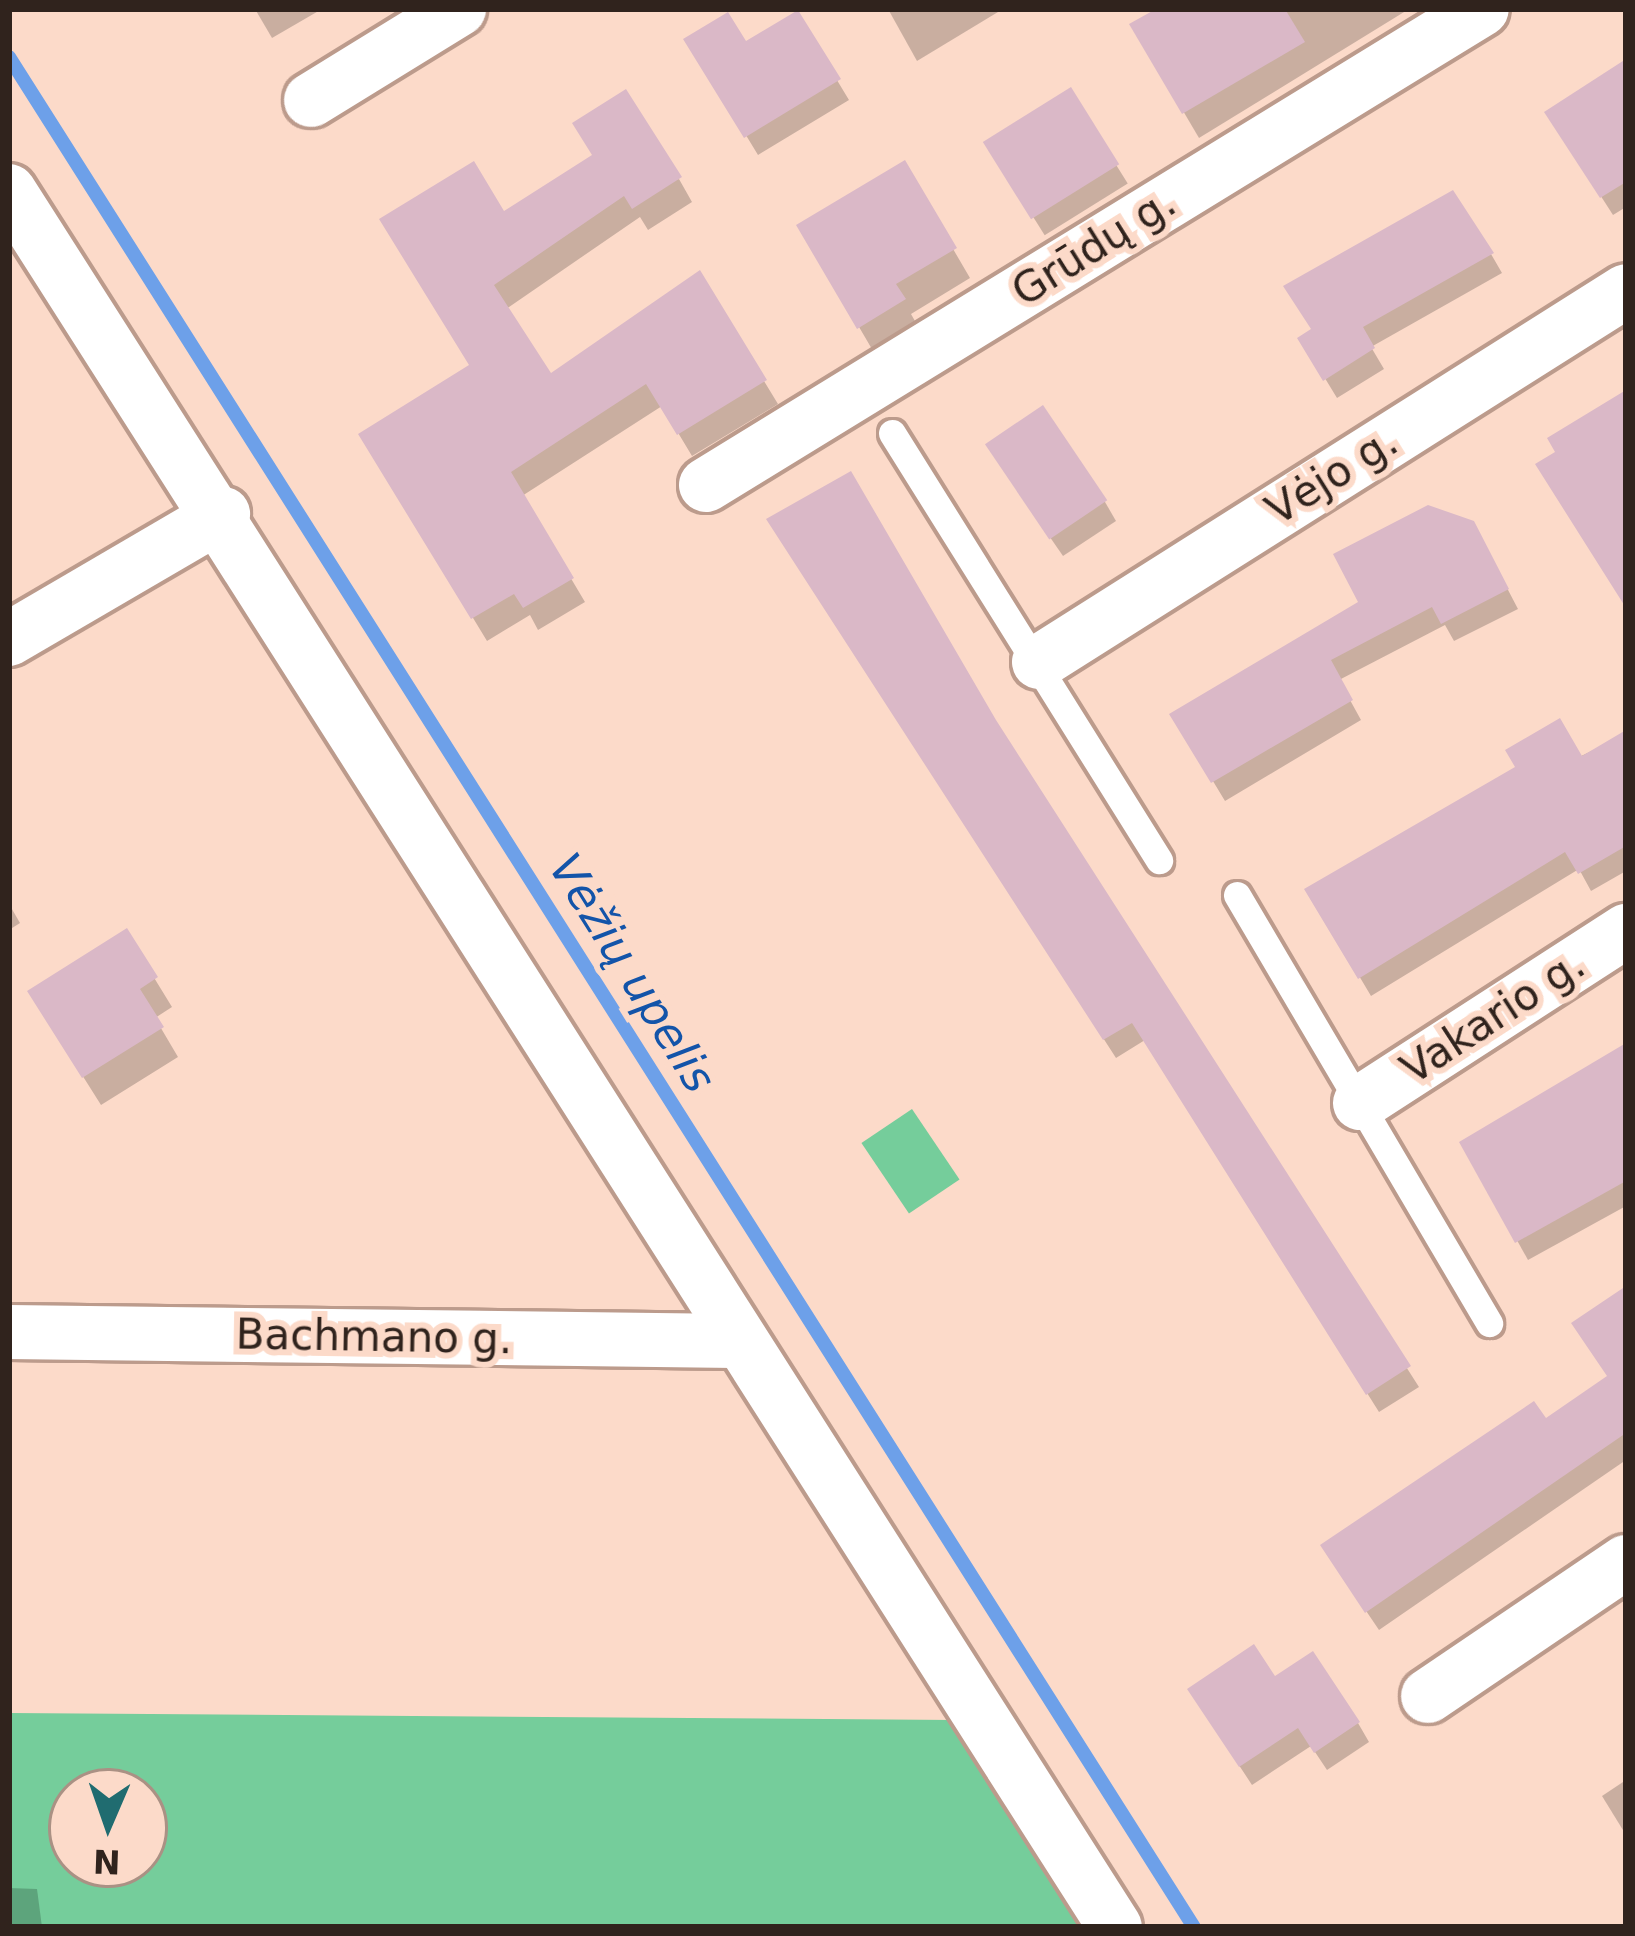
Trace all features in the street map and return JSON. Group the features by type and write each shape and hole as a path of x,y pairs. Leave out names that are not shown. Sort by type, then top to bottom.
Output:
{"street":[{"path":"311,100 459,9"},
{"name":"Grūdų g.","path":"706,485 1482,9"},
{"path":"9,191 223,514 739,1341 1115,1927"},
{"name":"Vėjo g.","path":"1039,662 1626,291"},
{"path":"9,639 223,514"},
{"name":"Vakario g.","path":"1360,1103 1626,931"},
{"name":"Bachmano g.","path":"9,1332 739,1341"},
{"path":"1428,1696 1626,1562"}],"lane":[{"path":"892,433 1159,860"},
{"path":"1237,895 1489,1323"}],"green space":[{"path":"912,1109 960,1179 909,1214 861,1143"},
{"path":"9,1713 953,1720 1082,1927 9,1927"}],"building":[{"path":"1156,9 1285,9 1305,42 1182,114 1129,24"},
{"path":"798,10 841,79 744,138 683,39 728,12 746,41"},
{"path":"1626,59 1626,182 1600,198 1544,112"},
{"path":"1071,87 1119,164 1031,219 983,142"},
{"path":"626,89 682,177 632,209 624,196 494,285 551,373 700,270 767,380 677,435 646,384 511,472 574,578 523,608 514,594 471,619 358,434 469,365 379,219 474,161 504,211 592,155 572,123"},
{"path":"905,160 957,248 896,284 906,299 857,329 796,225"},
{"path":"1453,190 1494,253 1363,327 1375,348 1323,381 1297,338 1311,329 1283,286"},
{"path":"1626,390 1626,608 1535,464 1555,452 1547,438"},
{"path":"1043,405 1107,500 1049,539 985,444"},
{"path":"851,471 996,720 1411,1366 1366,1395 1132,1023 1103,1040 766,519"},
{"path":"1428,505 1474,521 1509,589 1441,624 1432,607 1331,660 1353,700 1211,783 1169,714 1358,602 1333,554"},
{"path":"1560,718 1582,756 1626,730 1626,846 1578,874 1565,852 1358,979 1304,889 1515,767 1505,750"},
{"path":"127,928 158,977 140,989 164,1027 82,1078 27,991"},
{"path":"1626,1043 1626,1181 1515,1243 1459,1142"},
{"path":"1626,1286 1626,1433 1365,1613 1320,1545 1534,1401 1546,1418 1607,1376 1571,1323"},
{"path":"1254,1644 1275,1676 1313,1651 1360,1722 1314,1753 1298,1728 1239,1767 1187,1689"}],"waterway":[{"name":"Vėžių upelis","path":"9,57 1194,1927"}]}
